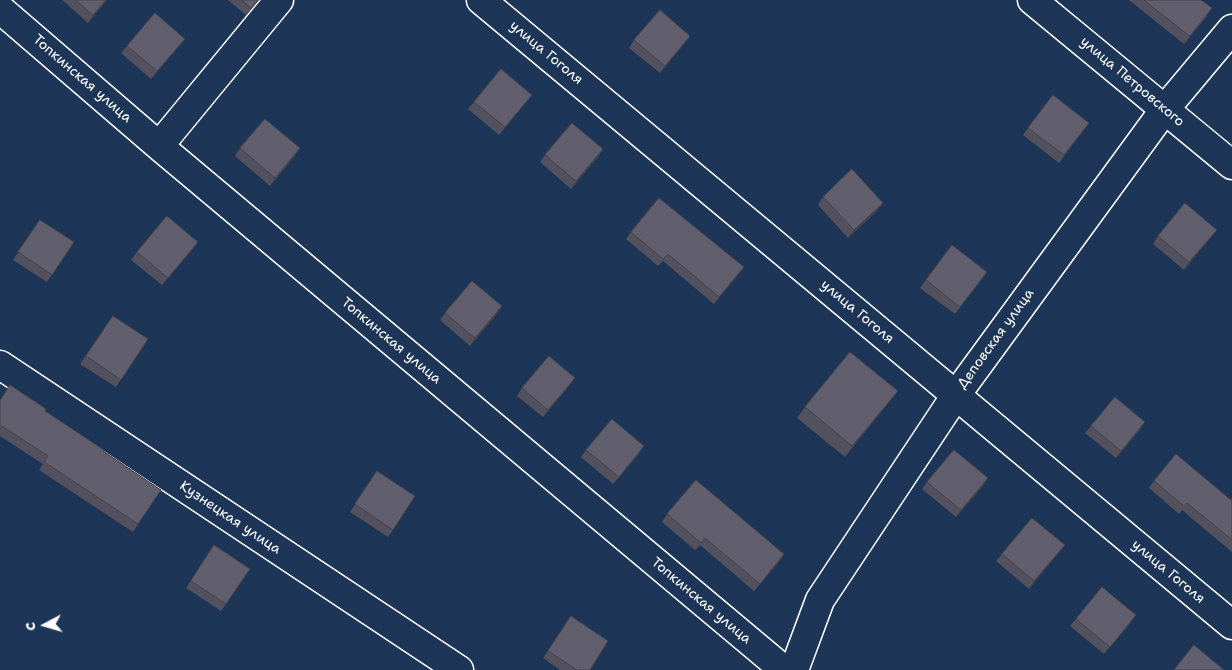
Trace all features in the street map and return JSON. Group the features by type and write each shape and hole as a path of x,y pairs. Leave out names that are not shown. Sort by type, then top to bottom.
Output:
{"street":[{"path":"159,146 279,0"},
{"name":"улица Гоголя","path":"481,0 1232,625"},
{"name":"улица Петровского","path":"1032,0 1232,165"},
{"name":"Топкинская улица","path":"0,9 159,146 784,670"},
{"name":"Деповская улица","path":"794,670 820,600 956,395 1165,109 1232,30"},
{"name":"Кузнецкая улица","path":"0,365 459,670"}],"building":[{"path":"76,0 106,0 93,15"},
{"path":"242,0 258,0 251,8"},
{"path":"1144,0 1201,0 1212,8 1190,36"},
{"path":"660,10 690,36 665,66 634,40"},
{"path":"155,13 185,39 157,71 127,46"},
{"path":"501,69 532,95 505,127 474,102"},
{"path":"1053,95 1089,123 1064,155 1028,128"},
{"path":"265,119 300,148 275,178 240,148"},
{"path":"572,123 603,149 576,181 545,155"},
{"path":"852,169 883,203 854,230 823,197"},
{"path":"659,198 744,267 719,297 668,254 663,259 631,232"},
{"path":"1185,203 1217,230 1189,262 1158,236"},
{"path":"167,216 198,242 168,278 137,252"},
{"path":"40,220 74,242 52,275 18,252"},
{"path":"952,245 987,272 960,307 926,280"},
{"path":"472,281 502,306 475,338 445,313"},
{"path":"113,316 148,339 121,380 86,356"},
{"path":"850,352 898,391 852,446 805,407"},
{"path":"549,356 575,378 548,410 522,388"},
{"path":"10,385 161,490 138,524 44,462 48,456 0,425 0,401"},
{"path":"1115,397 1145,422 1121,451 1091,426"},
{"path":"612,419 644,446 619,477 586,450"},
{"path":"954,450 988,478 961,510 927,482"},
{"path":"1176,454 1231,500 1232,498 1232,540 1187,503 1184,506 1154,481"},
{"path":"377,471 415,496 393,530 355,504"},
{"path":"696,480 784,554 760,584 705,538 701,543 667,514"},
{"path":"1032,518 1065,545 1034,581 1002,554"},
{"path":"214,545 250,569 226,604 191,581"},
{"path":"1102,587 1136,615 1110,647 1076,619"},
{"path":"571,616 608,641 590,670 577,670 548,651"},
{"path":"1194,645 1224,670 1174,670"}]}
